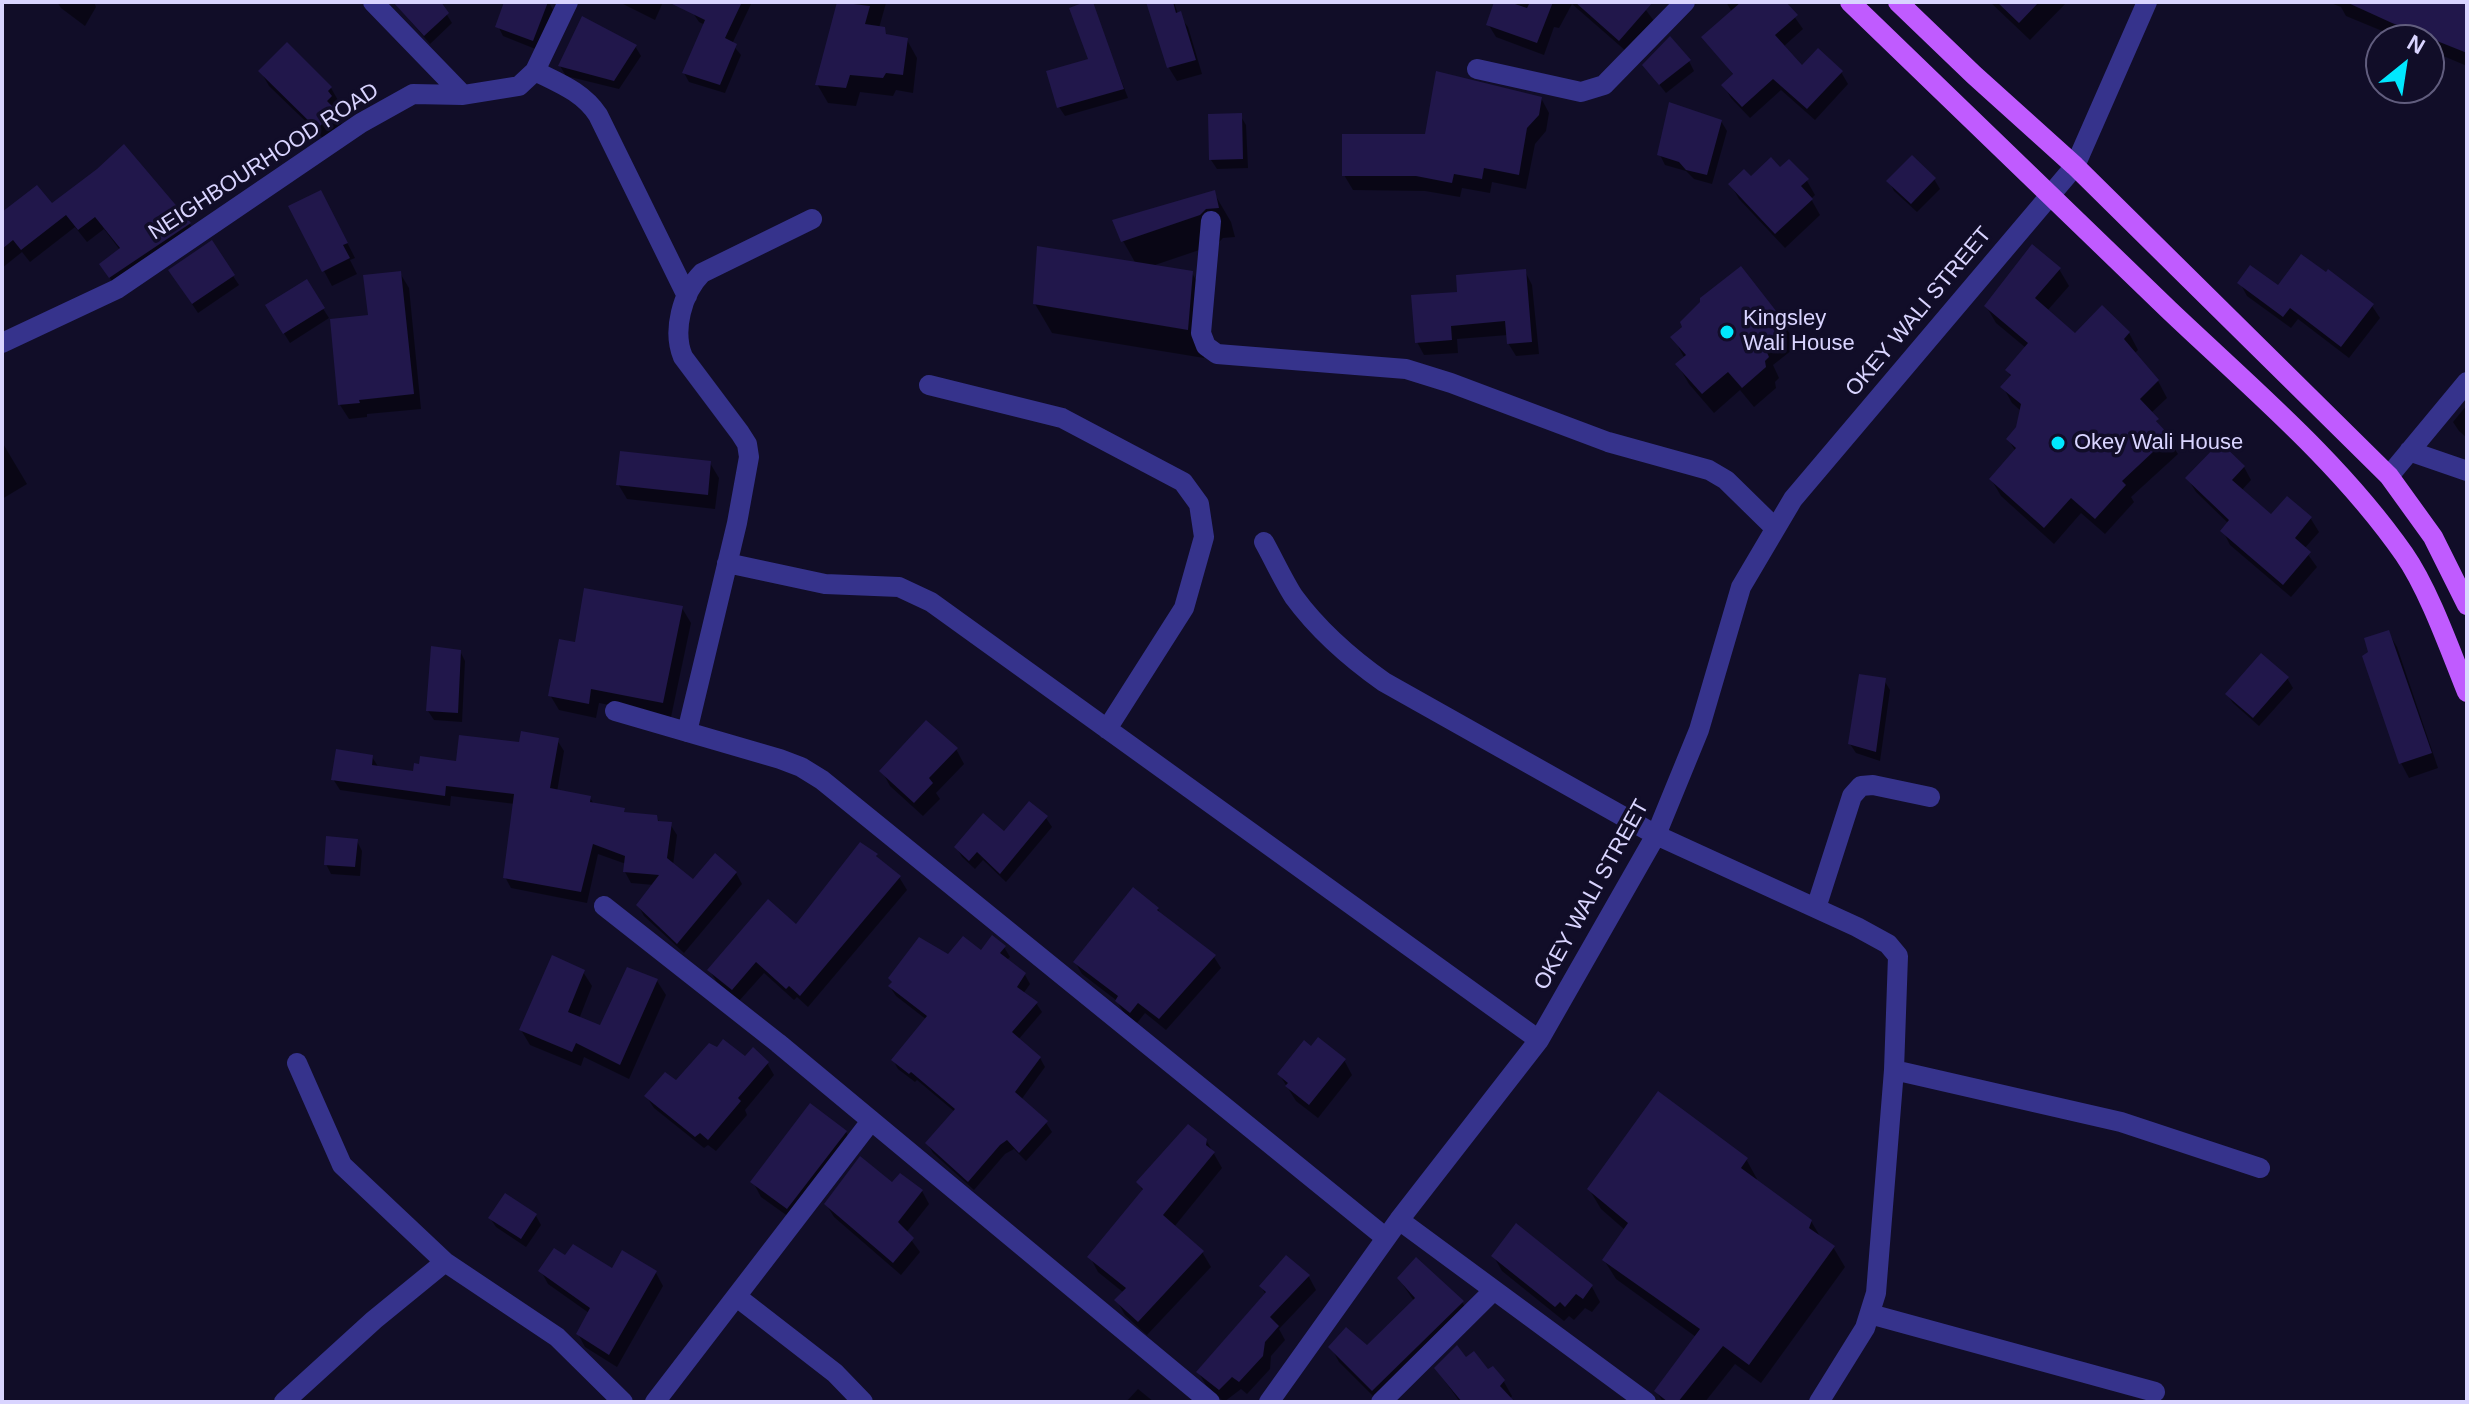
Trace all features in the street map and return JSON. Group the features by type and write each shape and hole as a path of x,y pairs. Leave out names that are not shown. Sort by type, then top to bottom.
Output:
{"main road":[{"path":"1850,2 2288,422 2360,498 2406,556 2467,692"},
{"path":"1898,2 2075,166 2389,476 2433,537 2467,605"}],"street":[{"path":"373,2 463,95"},
{"path":"568,2 535,71 589,101 687,296"},
{"path":"1477,69 1581,92 1604,85 1685,2"},
{"name":"OKEY WALI STREET","path":"1269,1402 1399,1220 1539,1040 1656,835 1699,730 1741,587 1775,528 1793,499 2075,166 2147,2"},
{"name":"NEIGHBOURHOOD ROAD","path":"2,343 117,289 361,123 413,94 463,95 519,86 535,71"},
{"path":"687,732 749,457 747,444 683,357 678,345 687,296 702,273 812,219"},
{"path":"1211,221 1201,333 1206,346 1217,354 1406,369 1451,383 1608,442 1709,470 1726,480 1775,528"},
{"path":"2389,476 2467,382"},
{"path":"929,385 1062,418 1183,482 1199,504 1204,537 1184,608 1107,729"},
{"path":"2409,451 2467,471"},
{"path":"1264,542 1294,596 1349,657 1384,682 1656,835 1816,908 1888,944 1898,956 1894,1070 1876,1293 1865,1328 1819,1402"},
{"path":"727,563 825,584 899,587 931,602 1539,1040"},
{"path":"615,711 791,763 822,780 1386,1238"},
{"path":"1816,908 1852,796 1861,786 1873,785 1930,797"},
{"path":"604,906 778,1043 1210,1402"},
{"path":"297,1063 342,1165 445,1262 557,1337 623,1402"},
{"path":"1894,1070 2121,1122 2260,1168"},
{"path":"655,1402 871,1121"},
{"path":"1399,1220 1646,1402"},
{"path":"284,1402 374,1320 445,1262"},
{"path":"1381,1402 1494,1290"},
{"path":"737,1297 835,1373 863,1402"},
{"path":"1870,1314 2155,1392"}],"building":[{"path":"393,2 441,2 449,13 424,36"},
{"path":"504,2 548,2 533,41 495,27"},
{"path":"668,2 742,2 725,38 737,44 720,85 682,73 705,20"},
{"path":"837,2 870,6 865,24 885,27 886,34 908,38 903,75 886,73 883,78 850,75 846,88 815,85"},
{"path":"1093,2 1124,89 1057,108 1046,71 1088,59 1069,8"},
{"path":"1146,2 1173,2 1176,13 1181,11 1196,60 1167,68"},
{"path":"1494,2 1509,2 1527,8 1530,2 1553,2 1537,43 1486,25"},
{"path":"1575,2 1653,2 1619,41"},
{"path":"1741,2 1786,2 1798,15 1775,35 1802,65 1818,48 1843,71 1807,109 1773,79 1742,107 1721,85 1733,74 1701,37"},
{"path":"1997,2 2039,2 2019,23"},
{"path":"2346,2 2467,2 2467,53 2445,44 2445,24 2392,23"},
{"path":"582,16 637,45 614,81 558,66"},
{"path":"1670,36 1691,60 1659,85 1642,65"},
{"path":"287,42 332,87 328,91 332,96 327,101 336,110 317,129 258,71"},
{"path":"1436,71 1542,97 1539,115 1527,128 1519,175 1484,168 1482,179 1454,174 1452,183 1416,176 1342,176 1342,134 1425,134"},
{"path":"1669,102 1722,120 1707,175 1686,170 1679,162 1657,155"},
{"path":"1242,113 1243,159 1209,160 1208,114"},
{"path":"124,144 191,223 109,278 99,264 120,248 95,217 78,230 66,215 21,250 13,240 2,249 2,212 37,185 52,203"},
{"path":"1912,155 1936,178 1911,204 1886,181"},
{"path":"1771,157 1780,167 1789,159 1809,179 1801,186 1813,199 1775,234 1728,184 1744,169 1751,176"},
{"path":"321,190 348,243 343,245 350,258 322,272 288,206"},
{"path":"1215,190 1219,208 1206,209 1200,215 1121,242 1112,220"},
{"path":"212,240 235,275 192,304 168,270"},
{"path":"2032,244 2061,268 2035,298 2075,333 2102,305 2130,332 2124,339 2159,380 2140,399 2170,436 2122,481 2126,485 2095,519 2071,498 2044,528 1989,479 2016,448 2006,439 2016,427 2021,404 2000,387 2011,375 2005,370 2028,343 1984,306"},
{"path":"1037,246 1193,271 1188,330 1033,304"},
{"path":"2301,254 2326,272 2328,269 2374,304 2341,347 2290,308 2283,317 2237,283 2250,265 2278,285"},
{"name":"Kingsley Wali House","path":"1741,266 1787,325 1763,344 1769,357 1765,361 1766,367 1742,388 1728,372 1702,394 1675,364 1686,355 1670,337 1682,327 1680,322 1700,302 1700,298"},
{"path":"1526,269 1532,342 1507,344 1505,321 1451,326 1452,340 1415,343 1411,295 1457,292 1456,275"},
{"path":"401,271 414,394 338,405 330,319 368,315 363,275"},
{"path":"307,279 325,308 283,334 265,305"},
{"path":"2220,442 2245,466 2232,480 2271,514 2287,496 2312,517 2295,538 2311,552 2283,585 2220,531 2229,520 2185,478"},
{"path":"620,451 711,461 708,495 616,485"},
{"path":"584,588 683,606 663,703 591,689 589,704 548,696 559,639 575,642"},
{"path":"2389,630 2432,753 2399,764 2362,656 2368,652 2364,638"},
{"path":"431,646 461,650 458,713 426,711"},
{"path":"2261,653 2289,677 2253,718 2225,694"},
{"path":"1859,674 1886,678 1876,752 1848,744"},
{"path":"926,720 958,748 929,778 933,783 914,803 879,771"},
{"path":"521,731 559,738 550,788 591,796 590,802 625,808 624,812 657,815 658,821 672,822 667,858 693,879 715,853 737,872 677,944 636,905 659,875 623,872 625,856 593,844 581,892 503,878 514,794 446,786 445,796 331,780 336,749 373,755 372,765 413,771 414,763 419,764 420,756 456,761 459,735 519,742"},
{"path":"1029,801 1048,816 1000,874 977,852 969,861 954,847 983,813 1004,831"},
{"path":"326,836 358,839 355,867 324,865"},
{"path":"860,842 901,876 800,996 789,986 786,989 756,962 732,990 707,970 768,899 796,924"},
{"path":"1133,887 1159,908 1157,910 1216,955 1159,1019 1138,1003 1130,1013 1115,1001 1118,996 1073,962"},
{"path":"992,935 1006,946 1000,953 1026,973 1017,987 1038,1002 1012,1032 1041,1057 1015,1092 1048,1121 1019,1153 1007,1140 1000,1145 968,1182 925,1143 955,1109 911,1072 909,1074 891,1060 927,1016 888,986 892,982 888,978 919,937 948,954 963,936 981,950"},
{"path":"552,955 585,970 568,1012 600,1025 627,967 658,979 620,1065 576,1043 572,1052 519,1030"},
{"path":"1318,1037 1346,1059 1309,1105 1285,1086 1288,1083 1277,1074 1304,1040 1311,1046"},
{"path":"723,1039 745,1056 753,1047 769,1062 708,1140 700,1133 695,1137 644,1096 665,1072 676,1080 709,1043 717,1047"},
{"path":"1658,1091 1748,1158 1741,1168 1812,1220 1809,1228 1835,1246 1749,1365 1723,1346 1678,1402 1668,1402 1654,1391 1700,1329 1602,1260 1628,1223 1587,1189"},
{"path":"810,1103 847,1131 787,1209 750,1182"},
{"path":"1188,1124 1207,1139 1206,1145 1215,1152 1163,1215 1204,1251 1138,1322 1114,1300 1126,1288 1087,1257 1143,1189 1136,1182"},
{"path":"860,1156 892,1182 900,1173 923,1190 898,1222 914,1238 893,1263 824,1204"},
{"path":"505,1193 537,1214 521,1239 488,1218"},
{"path":"1516,1223 1593,1285 1583,1299 1576,1294 1565,1307 1560,1302 1555,1307 1491,1256"},
{"path":"573,1244 612,1268 622,1250 657,1271 609,1355 576,1334 590,1308 538,1271 554,1248 565,1255"},
{"path":"1286,1255 1310,1275 1270,1317 1279,1326 1265,1342 1263,1356 1239,1382 1232,1377 1219,1390 1196,1372 1266,1292 1259,1286"},
{"path":"1416,1257 1464,1301 1372,1391 1328,1347 1346,1327 1367,1345 1415,1298 1397,1278"},
{"path":"1457,1345 1466,1357 1474,1351 1488,1369 1493,1366 1505,1380 1500,1386 1515,1402 1462,1402 1434,1368"}],"place":[{"name":"Kingsley Wali House","path":"1727,332"},
{"name":"Okey Wali House","path":"2058,443"}]}
